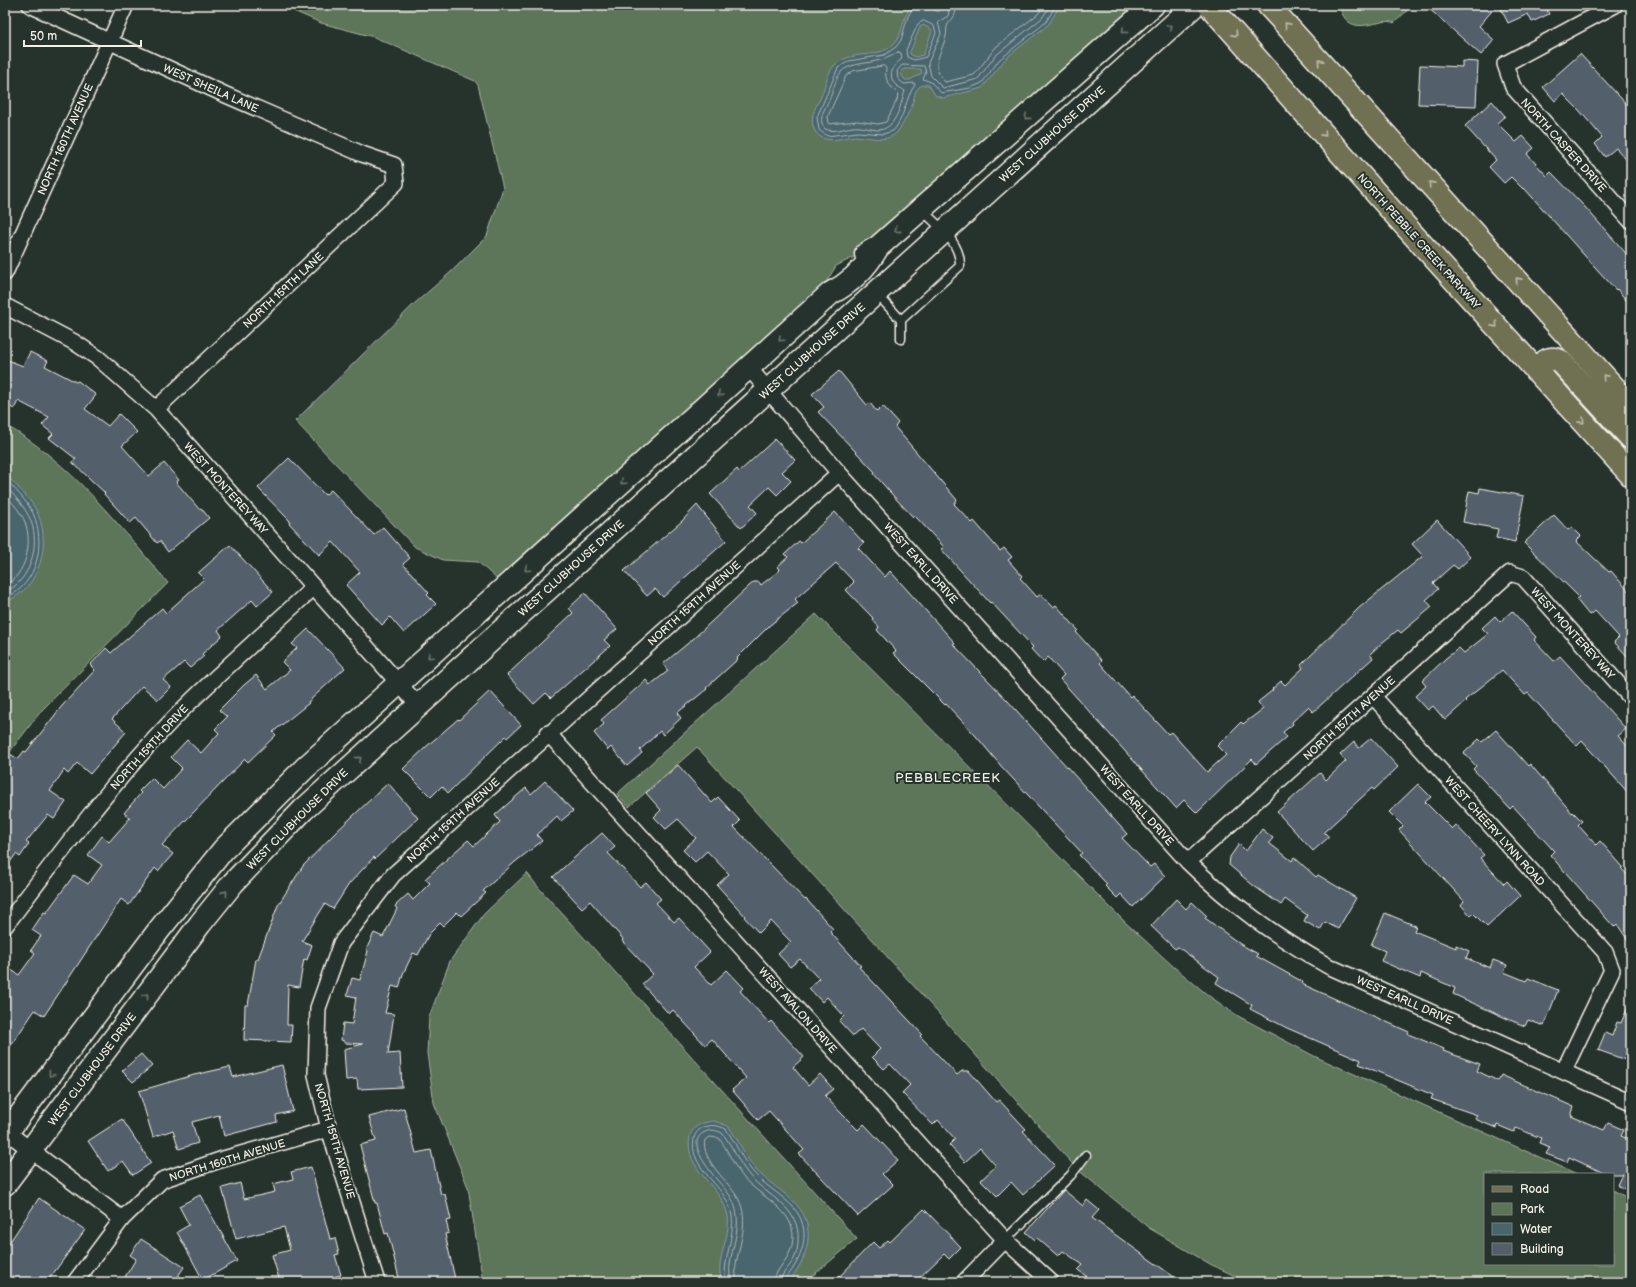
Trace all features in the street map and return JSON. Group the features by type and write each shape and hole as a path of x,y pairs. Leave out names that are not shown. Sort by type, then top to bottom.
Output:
{"main road":[{"name":"NORTH PEBBLE CREEK PARKWAY","path":"1209,5 1535,370 1631,475"},
{"path":"1268,5 1631,406"},
{"path":"1535,370 1549,358 1554,358 1560,361 1631,438"}],"street":[{"name":"WEST SHEILA LANE","path":"30,5 109,43 362,154 394,165"},
{"name":"NORTH 160TH AVENUE","path":"5,273 126,5"},
{"path":"122,1219 31,1150 6,1134 159,930 223,850 300,773 831,293 835,279 862,256 878,247 1154,5"},
{"name":"WEST CLUBHOUSE DRIVE","path":"5,1184 200,924 233,883 303,810 1195,5"},
{"name":"NORTH CASPER DRIVE","path":"1616,5 1505,64 1513,87 1631,221"},
{"name":"NORTH 159TH LANE","path":"156,409 396,184 394,165"},
{"path":"957,177 978,201"},
{"name":"WEST MONTEREY WAY","path":"5,306 32,319 98,358 156,409 418,705"},
{"name":"WEST EARLL DRIVE","path":"749,368 839,473 1188,862 1247,915 1285,942 1328,966 1564,1070 1631,1102"},
{"name":"NORTH 159TH AVENUE","path":"377,1282 329,1129 316,1075 318,1008 341,943 393,875 548,733 839,473"},
{"name":"WEST MONTEREY WAY","path":"1510,573 1523,577 1631,698"},
{"name":"NORTH 157TH AVENUE","path":"1188,862 1510,573"},
{"name":"NORTH 159TH DRIVE","path":"5,926 78,829 131,766 185,707 314,587"},
{"name":"WEST CHEERY LYNN ROAD","path":"1373,696 1605,952 1612,970 1564,1070"},
{"name":"WEST AVALON DRIVE","path":"548,733 1005,1240 1051,1282"},
{"name":"NORTH 160TH AVENUE","path":"75,1282 122,1219 162,1180 220,1160 329,1129"},
{"path":"964,1282 1005,1240"}],"lane":[{"path":"901,320 960,266 961,256 956,245 921,209"},
{"path":"877,293 901,320 901,339"},
{"path":"1005,1240 1071,1175 1086,1156"}],"green space":[{"path":"280,5 1127,5 1131,10 858,255 836,266 825,284 498,580 478,562 443,560 415,547 295,421 414,304 451,272 487,236 503,188 478,85 475,81 374,37 321,23"},
{"path":"1339,5 1413,5 1394,23 1388,21 1357,25 1350,23 1344,16"},
{"path":"5,425 29,440 73,476 113,518 168,583 42,710 5,758"},
{"path":"816,614 1126,923 1174,967 1209,996 1238,1016 1314,1056 1575,1173 1484,1173 1484,1265 1614,1265 1614,1191 1631,1200 1631,1282 1248,1282 1210,1264 1149,1228 1077,1169 940,1015 697,747 629,807 617,794"},
{"path":"527,873 538,887 857,1239 805,1282 483,1282 468,1187 434,1103 427,1053 429,1017 450,961 484,914"}],"water":[{"path":"913,5 925,5 938,12 941,10 941,5 1060,5 1049,24 1007,57 982,88 943,98 935,95 929,85 920,86 916,91 912,105 903,123 897,132 887,138 880,139 854,136 830,140 818,135 813,127 812,119 831,70 840,61 855,56 886,50 893,45 899,36 909,10","holes":["923,25 931,29 932,32 923,55 915,57 910,54 910,52 920,27","921,69 922,73 910,80 905,80 901,74 902,70"]},
{"path":"5,473 25,494 35,508 43,534 43,548 35,575 17,596 5,602"},
{"path":"714,1121 728,1126 756,1170 791,1199 803,1213 807,1223 808,1233 805,1254 795,1273 788,1282 722,1282 720,1266 727,1233 728,1216 719,1195 697,1168 689,1148 691,1132 703,1123"}],"building":[{"path":"1425,5 1497,5 1479,26 1494,40 1481,55"},
{"path":"1499,5 1547,5 1545,6 1549,14 1532,22 1528,14 1508,23"},
{"path":"1580,54 1631,109 1631,165 1616,148 1605,157 1595,144 1602,137 1579,110 1563,94 1555,101 1543,87"},
{"path":"1462,61 1478,62 1476,106 1418,104 1420,65 1462,67"},
{"path":"1492,101 1505,116 1497,123 1516,142 1523,136 1534,148 1527,154 1547,176 1551,172 1584,206 1631,259 1631,306 1524,188 1523,189 1511,177 1504,183 1489,167 1496,160 1465,126"},
{"path":"30,352 48,361 45,366 76,382 78,381 96,395 85,409 108,426 119,414 137,432 122,446 149,476 164,463 179,480 176,482 199,509 201,508 209,518 168,552 160,541 157,543 136,518 130,523 104,494 105,493 72,462 76,459 49,438 53,434 42,425 49,417 18,401 14,409 5,404 5,359 23,366"},
{"path":"839,371 867,405 870,403 877,412 883,406 898,423 895,427 957,500 954,504 972,523 974,521 1000,551 1004,548 1012,557 1008,560 1022,576 1020,578 1037,597 1041,594 1053,607 1056,605 1078,630 1076,632 1102,661 1100,663 1130,697 1132,695 1168,734 1171,732 1207,772 1226,755 1217,746 1241,722 1243,724 1263,709 1258,702 1273,690 1272,689 1281,681 1285,685 1303,668 1301,665 1359,608 1423,556 1412,544 1437,520 1471,557 1458,569 1453,565 1433,583 1438,589 1426,600 1432,607 1401,633 1398,630 1383,642 1370,654 1373,658 1313,712 1308,707 1292,722 1293,724 1283,732 1287,737 1256,764 1252,759 1197,813 1184,800 1176,808 1060,679 1064,675 1048,657 1043,662 1031,649 1033,647 991,602 990,603 941,549 944,547 914,515 913,517 897,500 874,474 875,472 818,412 824,407 812,394"},
{"path":"775,439 795,460 782,472 791,481 777,495 769,487 750,505 757,513 741,528 710,494 737,469 739,472"},
{"path":"289,458 325,495 331,490 374,535 383,527 410,558 403,564 429,593 427,595 436,604 404,633 390,617 382,625 346,585 360,572 333,542 319,555 289,523 290,521 258,488"},
{"path":"1480,488 1524,496 1515,542 1496,538 1498,529 1463,522 1469,491 1479,493"},
{"path":"697,505 726,541 663,597 655,589 647,596 624,571 682,521"},
{"path":"835,512 864,543 858,548 885,577 890,571 955,643 953,644 1008,701 1127,834 1122,838 1150,867 1154,864 1165,876 1133,907 1121,894 1117,898 1105,886 1107,884 1079,855 1082,853 1001,766 976,736 946,704 945,705 893,653 896,651 877,630 879,627 872,619 873,618 846,590 854,582 836,563 795,599 798,603 770,625 737,658 738,659 706,688 707,689 677,713 681,718 663,735 660,731 640,750 642,753 627,766 611,747 608,750 594,733 604,724 601,720 646,680 650,685 668,671 663,664 693,639 748,587 754,582 759,582 761,585 780,570 777,567 788,557 785,554 799,541 801,543"},
{"path":"1554,515 1568,530 1572,527 1581,536 1576,541 1609,572 1611,571 1631,594 1631,660 1614,642 1619,637 1595,611 1589,615 1576,599 1579,597 1524,543"},
{"path":"230,545 273,592 257,606 252,600 218,630 222,636 202,654 204,656 190,668 184,662 163,680 171,687 158,700 142,686 112,719 126,732 90,774 77,763 68,774 64,770 50,791 66,802 54,819 48,815 26,842 29,844 20,857 16,854 5,869 5,751 18,759 24,751 26,752 62,706 95,670 90,665 106,648 111,653 162,608 166,613 204,579 198,573"},
{"path":"585,593 617,629 604,640 610,646 551,698 546,693 534,704 507,675 573,613 569,608"},
{"path":"1512,611 1536,637 1534,640 1554,661 1560,656 1626,729 1618,736 1631,750 1631,796 1582,741 1577,746 1528,693 1525,695 1502,670 1465,700 1466,701 1445,720 1433,706 1428,710 1415,696 1426,686 1422,681 1446,658 1459,648 1464,653 1488,634 1482,628 1495,616 1500,622"},
{"path":"308,629 345,668 308,702 309,703 273,732 276,735 248,762 245,759 162,845 173,854 158,871 155,868 129,905 121,899 44,1016 35,1010 5,1054 5,966 19,975 35,953 31,950 41,936 32,930 44,912 46,913 74,875 88,884 102,865 88,855 102,836 109,842 130,818 124,813 141,793 139,791 152,778 163,789 182,768 171,757 187,740 201,753 219,733 215,729 227,717 219,710 256,675 267,689 290,670 282,662 297,648 292,644"},
{"path":"490,691 521,725 507,738 506,736 448,793 442,786 431,797 403,769"},
{"path":"1496,730 1528,766 1530,764 1572,813 1573,812 1582,821 1578,825 1596,845 1600,841 1623,867 1621,868 1631,879 1631,945 1617,924 1614,927 1550,855 1554,851 1513,806 1510,809 1473,769 1476,766 1464,753 1479,739 1482,742"},
{"path":"1371,738 1398,767 1374,790 1372,788 1324,832 1329,837 1313,851 1277,812 1320,773 1326,780 1346,761 1340,755 1354,742 1359,748"},
{"path":"678,765 712,803 718,797 740,821 734,827 805,900 806,899 833,929 830,932 861,966 859,967 922,1034 920,1036 957,1075 962,1071 969,1071 996,1102 999,1100 1026,1129 1023,1131 1055,1165 1023,1195 1011,1182 997,1196 981,1180 996,1166 980,1148 965,1162 949,1145 955,1139 938,1120 933,1125 902,1093 910,1085 890,1064 884,1069 872,1057 880,1049 861,1029 853,1036 839,1021 844,1016 827,997 822,1002 809,988 819,979 800,959 790,967 778,954 791,942 771,921 759,933 717,885 729,874 707,851 695,862 683,850 696,838 678,819 666,829 654,817 661,810 646,793"},
{"path":"545,781 573,811 561,821 557,816 537,835 542,841 515,862 483,891 486,893 461,916 457,912 443,926 440,923 429,934 418,955 413,953 403,974 399,988 392,986 385,1013 394,1014 388,1054 400,1053 402,1087 358,1089 357,1079 346,1080 344,1049 363,1044 344,1043 344,1041 341,1040 343,1023 352,1024 356,997 347,995 352,978 360,980 368,951 366,950 374,933 383,937 397,909 395,906 408,894 413,900 430,883 425,879 468,840 474,846 500,822 495,815 526,788 531,794"},
{"path":"388,783 418,818 375,859 374,857 349,884 333,909 325,904 302,941 312,945 307,960 304,959 299,987 288,985 287,1025 292,1025 291,1042 244,1040 245,1005 248,1005 256,959 258,959 278,905 303,866 336,832"},
{"path":"1418,784 1431,797 1425,802 1452,829 1456,825 1484,855 1480,858 1504,884 1507,881 1520,896 1487,927 1473,913 1471,916 1461,905 1464,901 1399,830 1403,826 1389,812"},
{"path":"1262,829 1273,838 1269,843 1292,861 1294,857 1316,877 1318,875 1356,898 1338,929 1325,922 1320,930 1304,921 1307,915 1285,899 1281,905 1254,886 1229,865 1230,857 1239,844 1246,851"},
{"path":"602,833 615,847 608,853 640,887 646,882 661,899 656,903 674,922 679,918 710,952 694,967 711,985 727,970 744,988 740,991 769,1023 771,1021 804,1057 793,1067 808,1085 820,1074 833,1089 825,1096 858,1130 864,1124 898,1160 882,1174 893,1185 858,1216 799,1154 804,1150 769,1111 758,1120 732,1090 746,1078 712,1039 705,1045 673,1010 669,1014 642,984 653,974 622,941 623,939 590,901 582,908 553,877"},
{"path":"1176,899 1186,909 1192,902 1207,916 1205,918 1240,944 1258,954 1256,956 1303,982 1302,984 1409,1032 1408,1034 1444,1049 1443,1051 1480,1064 1477,1071 1498,1081 1501,1075 1574,1107 1571,1116 1604,1130 1608,1123 1624,1130 1621,1136 1631,1140 1631,1192 1617,1185 1622,1174 1604,1173 1569,1157 1567,1162 1546,1154 1550,1147 1539,1143 1541,1138 1516,1128 1514,1132 1497,1125 1496,1128 1475,1119 1477,1115 1431,1099 1433,1095 1359,1064 1361,1060 1287,1028 1250,1009 1252,1005 1216,983 1219,977 1178,947 1175,949 1151,926"},
{"path":"1385,913 1416,926 1414,931 1456,948 1456,945 1469,951 1466,958 1490,968 1493,960 1507,965 1504,972 1526,981 1528,978 1558,990 1544,1026 1528,1020 1525,1026 1453,994 1455,988 1421,973 1420,978 1381,961 1385,951 1371,945"},
{"path":"1631,1000 1631,1062 1598,1050 1605,1033 1612,1036 1617,1022 1621,1023"},
{"path":"141,1054 152,1066 133,1082 122,1071"},
{"path":"282,1065 293,1111 276,1115 277,1122 224,1136 219,1115 192,1122 198,1143 179,1149 173,1130 153,1137 139,1091 194,1075 230,1067 233,1077"},
{"path":"404,1108 416,1153 431,1150 441,1195 445,1194 451,1220 446,1221 449,1233 445,1234 455,1279 442,1282 400,1282 388,1233 385,1234 377,1203 375,1203 360,1145 376,1141 369,1117"},
{"path":"122,1119 151,1163 133,1175 123,1161 108,1171 88,1141"},
{"path":"311,1167 330,1239 335,1238 339,1254 335,1255 341,1275 316,1282 280,1282 272,1255 290,1250 284,1227 236,1239 222,1188 240,1183 244,1199 275,1192 273,1184 293,1179 291,1172"},
{"path":"1064,1190 1083,1206 1087,1200 1099,1210 1092,1218 1181,1282 1094,1282 1078,1270 1083,1265 1063,1251 1058,1256 1037,1238 1035,1240 1026,1232"},
{"path":"200,1195 237,1261 203,1280 177,1232 189,1225 179,1206"},
{"path":"39,1198 85,1230 47,1282 42,1282 34,1276 30,1282 5,1282 5,1249"},
{"path":"924,1209 961,1247 949,1259 944,1254 915,1282 834,1282 873,1242 879,1248 888,1240 890,1242"},
{"path":"141,1239 184,1267 174,1282 133,1282 125,1277 136,1259 130,1255"}],"district":[{"name":"PEBBLECREEK","path":"948,777"}]}
